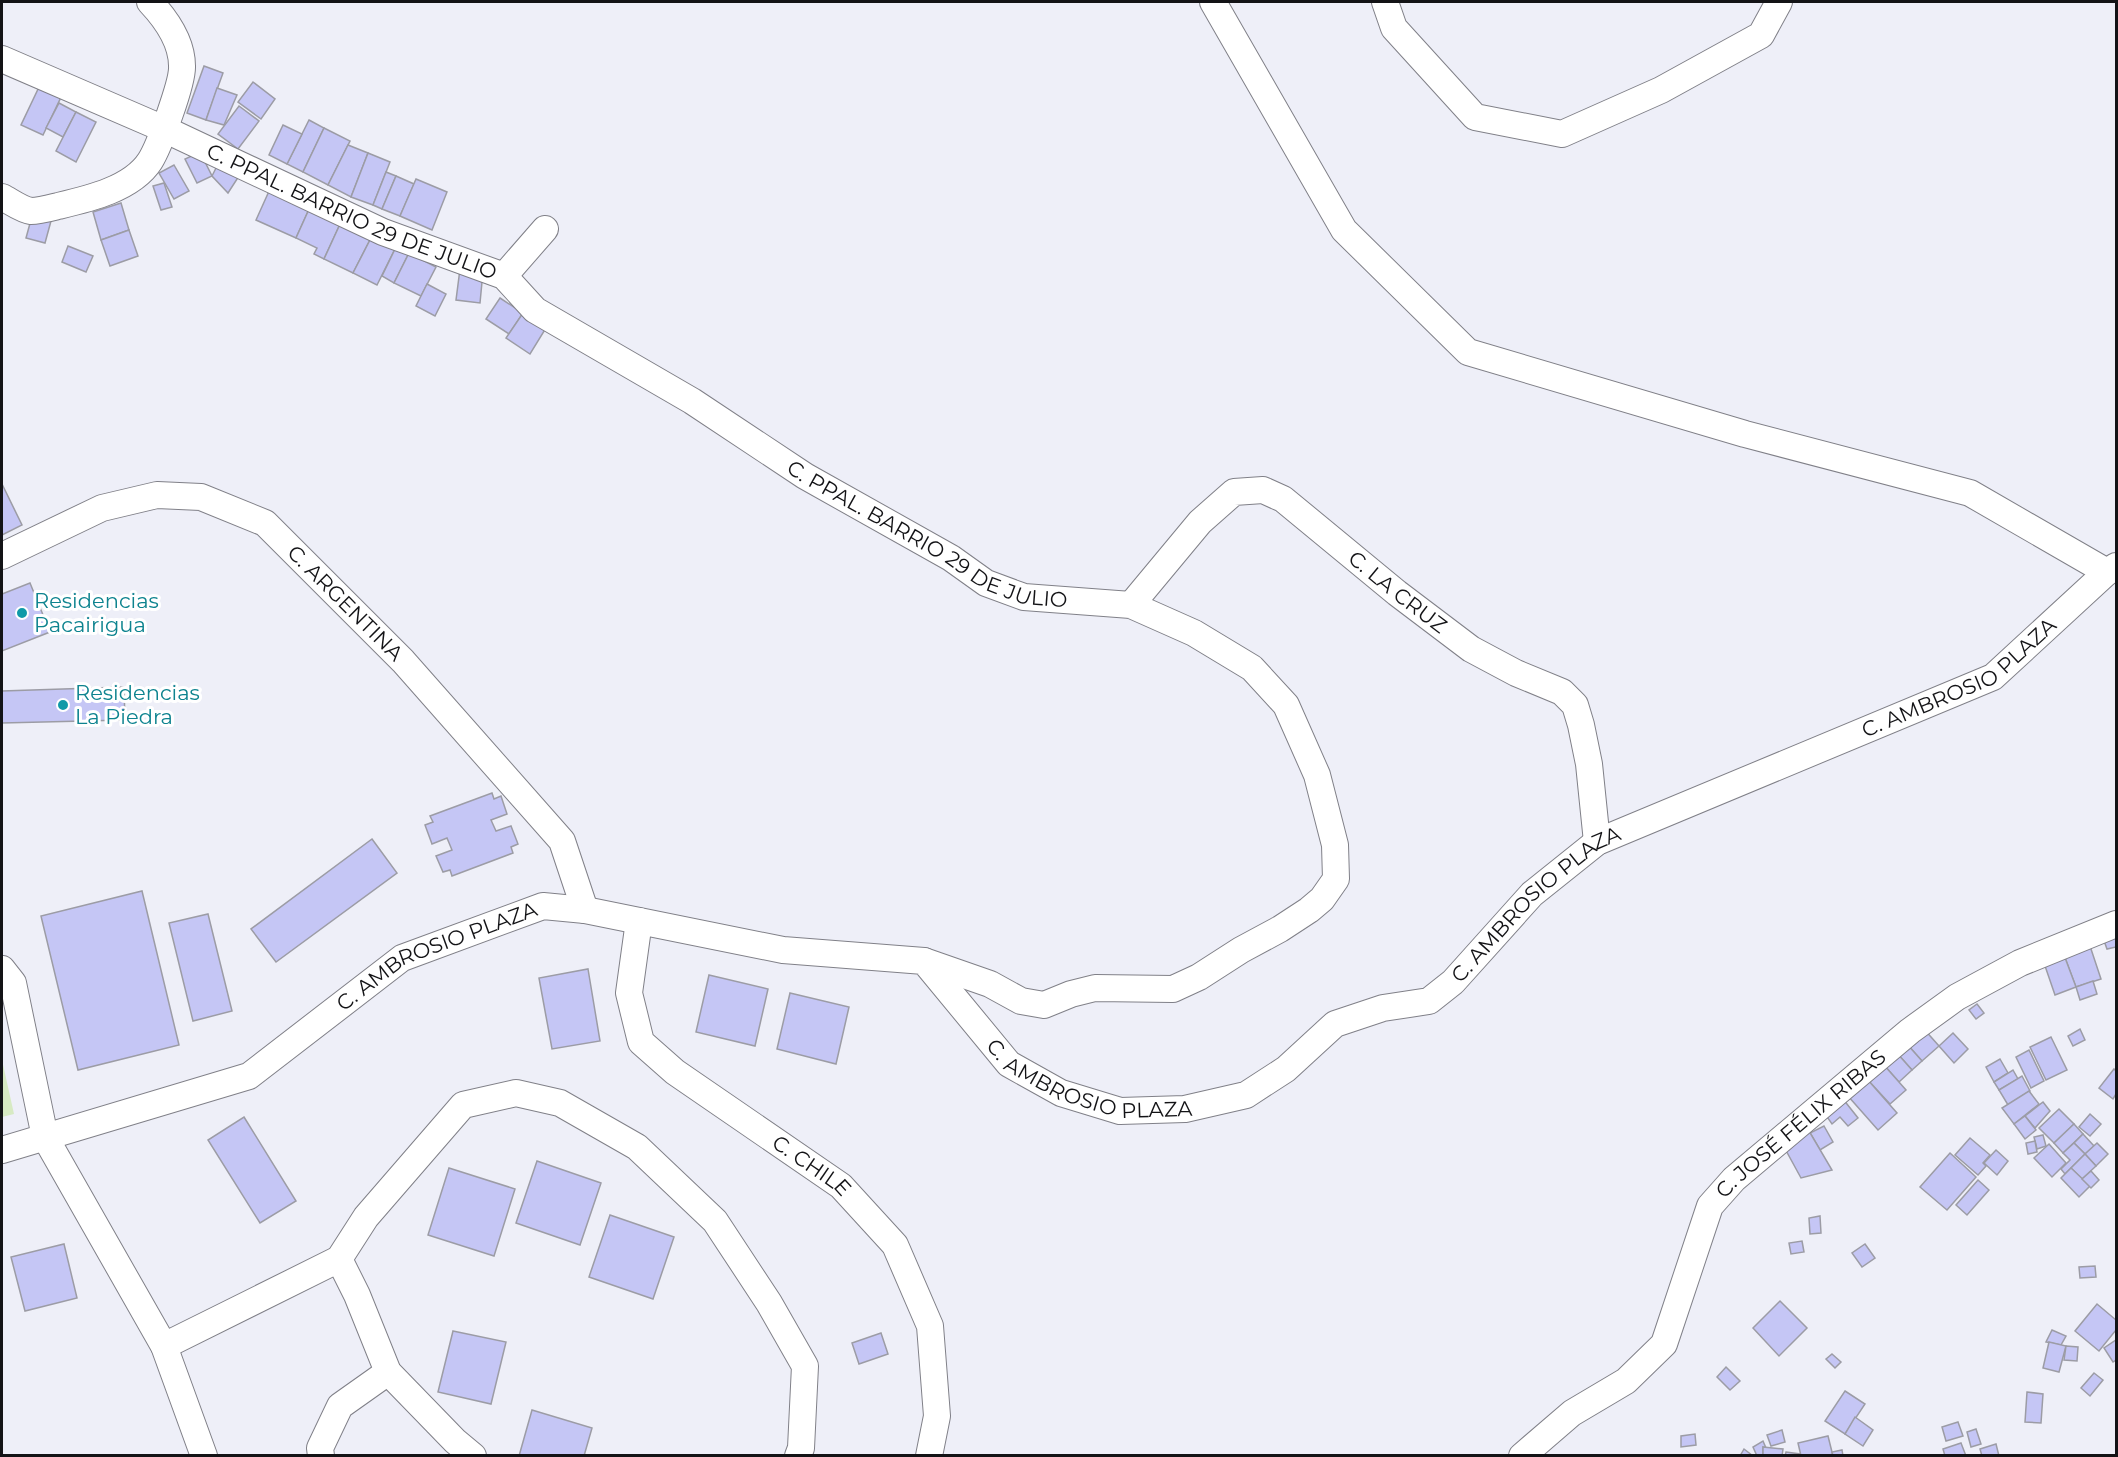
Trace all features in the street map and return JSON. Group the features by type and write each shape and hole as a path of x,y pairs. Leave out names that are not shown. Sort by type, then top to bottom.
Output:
{"street":[{"path":"2,197 30,211 103,195 130,181 150,162 175,99 183,66 176,42 163,15 150,2"},
{"path":"1213,2 1344,230 1468,352 1745,434 1970,493 2112,569"},
{"path":"1385,2 1394,28 1475,117 1562,134 1661,90 1761,35 1779,2"},
{"name":"C. PPAL. BARRIO 29 DE JULIO","path":"2,59 164,129 383,231 504,276 535,310 692,401 806,476 951,558 986,583 1024,597 1131,605 1194,633 1252,668 1286,705 1317,775 1335,845 1336,879 1322,899 1310,910 1199,977 1173,989 1095,988 1071,993 1044,1005 1021,1001 990,984 924,962"},
{"path":"504,276 545,229"},
{"name":"C. LA CRUZ","path":"1131,605 1200,522 1234,492 1263,489 1283,499 1397,593 1471,649 1516,673 1562,692 1575,705 1589,764 1597,842"},
{"name":"C. ARGENTINA","path":"2,556 102,508 157,495 201,497 265,523 403,661 562,841 585,910"},
{"name":"C. AMBROSIO PLAZA","path":"2,1150 249,1076 402,958 543,906 585,910 783,950 924,962 1010,1064 1061,1093 1120,1111 1185,1109 1246,1095 1286,1069 1335,1024 1383,1008 1429,1000 1453,982 1532,894 1597,842 1993,677 2112,569"},
{"name":"C. CHILE","path":"639,921 629,993 640,1042 675,1071 841,1186 896,1245 930,1326 937,1416 929,1455"},
{"name":"C. JOSÉ FÉLIX RIBAS","path":"1522,1455 1572,1413 1626,1381 1664,1344 1710,1206 1734,1179 1911,1031 1957,998 2020,963 2116,924"},
{"path":"2,969 13,983 45,1137 164,1346 204,1455"},
{"path":"164,1346 339,1259 366,1217 463,1105 516,1093 560,1103 637,1147 715,1221 769,1303 805,1366 801,1448 798,1455"},
{"path":"339,1259 357,1295 388,1372 455,1441 473,1455"},
{"path":"321,1455 320,1448 340,1406 388,1372"}],"green space":[{"path":"2,1060 14,1114 2,1117"}],"building":[{"path":"204,66 223,73 206,120 187,113"},
{"path":"253,82 275,99 261,119 238,102"},
{"path":"40,85 62,95 43,135 21,125"},
{"path":"217,88 237,95 224,125 206,120"},
{"path":"59,103 76,112 63,137 46,128"},
{"path":"239,106 259,121 238,149 218,134"},
{"path":"76,112 96,122 76,162 56,151"},
{"path":"309,120 324,128 303,172 287,164"},
{"path":"283,125 302,134 287,164 269,155"},
{"path":"324,128 350,141 328,185 303,172"},
{"path":"348,145 368,153 351,197 328,185"},
{"path":"200,152 212,176 197,183 185,159"},
{"path":"368,153 390,162 373,205 351,197"},
{"path":"218,164 239,176 228,193 212,176"},
{"path":"174,165 189,191 174,199 159,173"},
{"path":"386,172 396,176 382,209 373,205"},
{"path":"396,176 414,184 400,216 382,209"},
{"path":"416,179 447,192 432,230 400,216"},
{"path":"164,183 172,207 161,210 153,186"},
{"path":"270,189 310,207 296,238 256,220"},
{"path":"121,203 129,230 101,240 93,212"},
{"path":"310,207 341,222 324,259 314,254 317,248 296,238"},
{"path":"32,216 51,221 45,243 26,238"},
{"path":"341,222 372,236 353,273 324,259"},
{"path":"129,230 138,256 110,266 101,240"},
{"path":"372,236 396,247 377,285 353,273"},
{"path":"68,246 93,256 86,272 62,262"},
{"path":"396,247 409,253 394,283 382,276"},
{"path":"409,253 436,267 421,296 394,283"},
{"path":"460,269 482,282 480,303 456,300"},
{"path":"427,284 446,294 435,316 416,306"},
{"path":"500,298 523,313 509,334 486,319"},
{"path":"523,313 546,328 530,354 506,338"},
{"path":"2,484 22,525 2,535"},
{"name":"Residencias Pacairigua","path":"30,583 50,632 2,651 2,594"},
{"name":"Residencias La Piedra","path":"124,687 125,720 2,723 2,691"},
{"path":"492,793 494,799 501,796 507,814 491,820 496,831 511,826 518,844 511,847 513,853 452,876 450,870 443,872 436,856 452,850 447,838 432,844 425,825 433,822 430,816"},
{"path":"372,839 397,873 276,962 251,929"},
{"path":"142,891 179,1045 78,1070 41,916"},
{"path":"208,914 232,1011 193,1021 169,923"},
{"path":"2116,931 2116,947 2107,949 2102,935"},
{"path":"2090,946 2101,979 2076,987 2064,955"},
{"path":"2064,955 2076,987 2055,995 2044,963"},
{"path":"588,969 600,1041 552,1049 539,978"},
{"path":"709,975 768,989 755,1046 696,1032"},
{"path":"2093,981 2097,994 2080,1000 2076,987"},
{"path":"790,993 849,1007 836,1064 777,1049"},
{"path":"1977,1004 1984,1013 1976,1019 1969,1010"},
{"path":"1923,1028 1939,1046 1922,1061 1906,1043"},
{"path":"2080,1029 2085,1040 2073,1046 2068,1036"},
{"path":"1953,1033 1968,1049 1954,1063 1939,1046"},
{"path":"2051,1037 2067,1070 2046,1080 2030,1047"},
{"path":"1906,1043 1922,1061 1912,1070 1896,1052"},
{"path":"2029,1050 2044,1081 2031,1088 2016,1057"},
{"path":"1896,1052 1912,1070 1899,1082 1883,1064"},
{"path":"2000,1059 2008,1073 1994,1082 1986,1067"},
{"path":"1883,1064 1906,1090 1890,1104 1867,1079"},
{"path":"2114,1069 2116,1071 2116,1094 2113,1099 2099,1088"},
{"path":"2013,1070 2018,1079 1999,1090 1994,1082"},
{"path":"2022,1076 2030,1091 2008,1105 1999,1090"},
{"path":"1867,1079 1897,1113 1878,1130 1848,1096"},
{"path":"2029,1091 2039,1104 2014,1124 2002,1108"},
{"path":"1843,1099 1858,1118 1848,1126 1840,1117 1832,1124 1825,1114"},
{"path":"2043,1102 2050,1111 2035,1128 2025,1116"},
{"path":"2059,1109 2074,1124 2054,1143 2039,1128"},
{"path":"2090,1114 2101,1124 2090,1136 2079,1127"},
{"path":"2025,1116 2036,1130 2025,1139 2014,1124"},
{"path":"244,1117 296,1201 260,1223 208,1140"},
{"path":"2074,1124 2083,1134 2063,1153 2054,1143"},
{"path":"1824,1126 1833,1142 1820,1150 1810,1133"},
{"path":"1809,1131 1832,1170 1801,1178 1783,1145"},
{"path":"2083,1134 2094,1146 2085,1154 2074,1143"},
{"path":"2043,1135 2046,1146 2037,1149 2034,1137"},
{"path":"1970,1138 1990,1155 1983,1163 1986,1166 1978,1175 1955,1155"},
{"path":"2035,1141 2037,1152 2028,1154 2026,1143"},
{"path":"2074,1143 2085,1154 2065,1174 2061,1169 2070,1160 2063,1153"},
{"path":"2097,1143 2108,1154 2096,1166 2085,1154"},
{"path":"2049,1144 2066,1163 2052,1177 2034,1158"},
{"path":"1996,1150 2008,1161 1997,1175 1984,1163"},
{"path":"1950,1153 1976,1177 1947,1210 1920,1187"},
{"path":"2085,1154 2096,1166 2082,1179 2071,1168"},
{"path":"537,1161 601,1183 580,1245 516,1223"},
{"path":"449,1168 515,1189 494,1256 428,1235"},
{"path":"2071,1168 2090,1186 2079,1197 2061,1178"},
{"path":"2091,1171 2099,1180 2091,1188 2082,1179"},
{"path":"1978,1180 1989,1190 1967,1215 1956,1205"},
{"path":"610,1215 674,1237 653,1299 589,1277"},
{"path":"1820,1216 1821,1233 1810,1234 1809,1218"},
{"path":"1802,1241 1804,1252 1791,1254 1789,1243"},
{"path":"64,1244 77,1298 25,1311 11,1257"},
{"path":"1865,1244 1875,1258 1862,1267 1852,1253"},
{"path":"2095,1266 2096,1277 2080,1278 2079,1267"},
{"path":"1780,1301 1807,1328 1779,1356 1753,1328"},
{"path":"2097,1304 2116,1320 2116,1330 2099,1351 2075,1331"},
{"path":"2052,1330 2066,1336 2061,1345 2046,1342"},
{"path":"453,1331 506,1342 491,1404 438,1392"},
{"path":"881,1333 888,1354 859,1364 852,1343"},
{"path":"2116,1340 2116,1360 2113,1362 2104,1348"},
{"path":"2049,1342 2066,1346 2059,1372 2043,1368"},
{"path":"2066,1346 2078,1347 2077,1361 2064,1360"},
{"path":"1832,1354 1841,1362 1835,1368 1826,1359"},
{"path":"1726,1367 1740,1381 1730,1390 1717,1377"},
{"path":"2094,1373 2103,1380 2090,1396 2081,1388"},
{"path":"1845,1391 1865,1404 1845,1434 1825,1421"},
{"path":"2027,1392 2043,1394 2041,1423 2025,1422"},
{"path":"532,1410 592,1428 584,1456 519,1456"},
{"path":"1855,1417 1873,1430 1863,1446 1845,1434"},
{"path":"1958,1422 1963,1436 1946,1441 1942,1427"},
{"path":"1976,1429 1981,1444 1971,1447 1967,1432"},
{"path":"1782,1430 1785,1442 1771,1446 1767,1435"},
{"path":"1695,1434 1696,1445 1681,1447 1681,1436"},
{"path":"1828,1436 1833,1456 1801,1456 1798,1443"},
{"path":"1763,1441 1766,1448 1763,1447 1763,1456 1757,1456 1753,1447"},
{"path":"1961,1443 1966,1456 1945,1456 1943,1449"},
{"path":"1996,1444 1999,1456 1982,1456 1980,1449"},
{"path":"1763,1447 1783,1449 1782,1456 1763,1456"},
{"path":"1744,1449 1753,1456 1740,1456"},
{"path":"1842,1450 1843,1456 1833,1456 1832,1452"},
{"path":"1786,1452 1800,1454 1800,1456 1785,1456"}],"place":[{"name":"Residencias Pacairigua","path":"22,613"},
{"name":"Residencias La Piedra","path":"63,705"}]}
